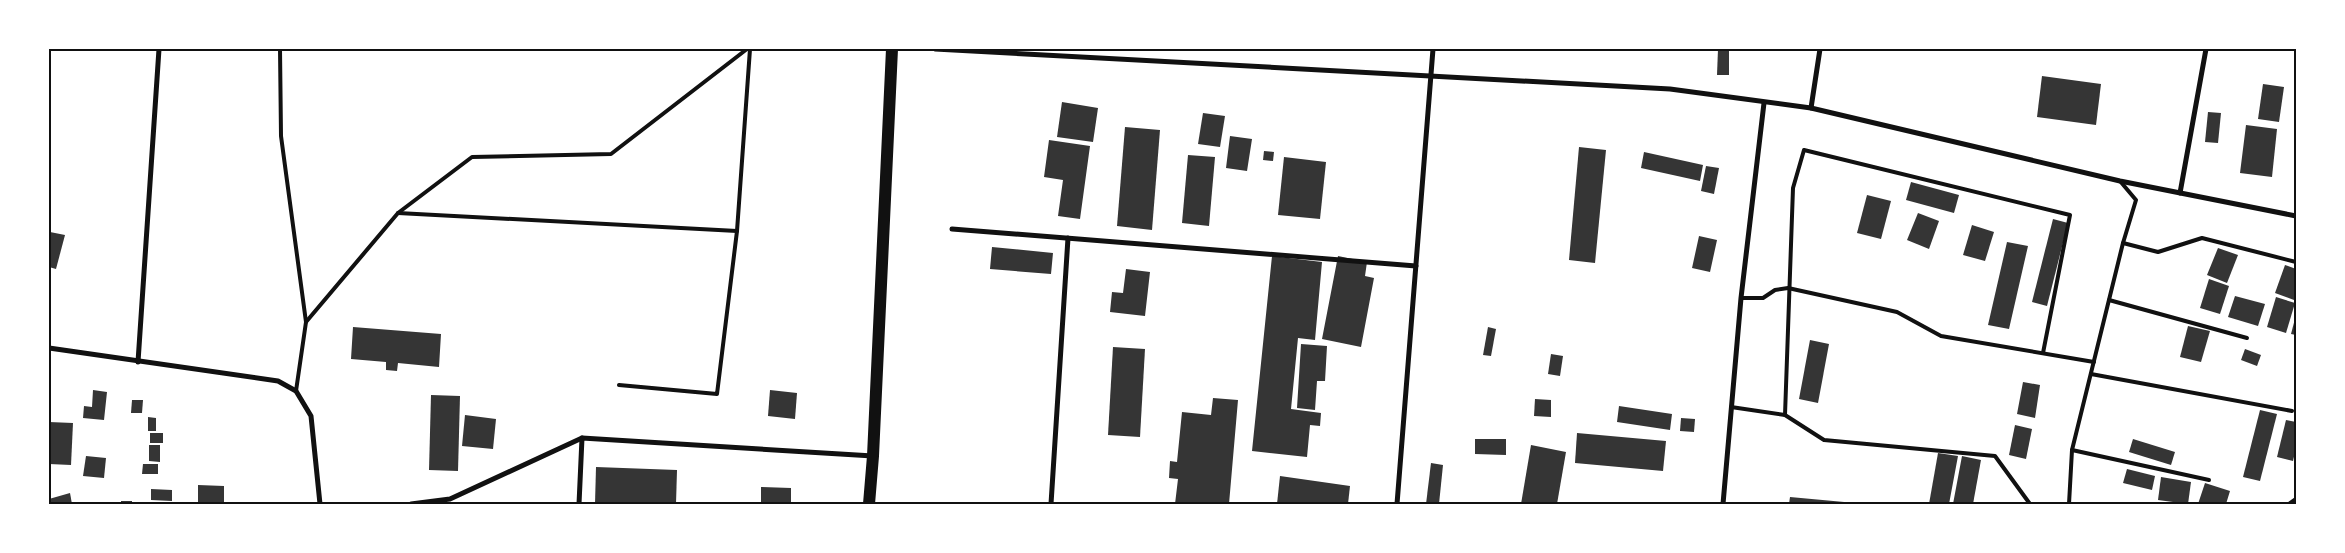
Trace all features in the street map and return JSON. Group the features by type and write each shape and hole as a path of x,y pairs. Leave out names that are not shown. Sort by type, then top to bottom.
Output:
{"main road":[{"path":"869,504 873,456 892,49"}],"street":[{"path":"138,362 158,49"},
{"path":"935,49 1670,89 1811,108 2120,181 2296,216"},
{"path":"1397,504 1433,49"},
{"path":"1811,108 1820,49"},
{"path":"2180,193 2206,49"},
{"path":"1723,504 1741,298 1764,102"},
{"path":"952,229 1416,266"},
{"path":"1051,504 1068,238"},
{"path":"49,348 278,381 296,391 311,416 320,504"},
{"path":"579,504 582,438"},
{"path":"411,504 450,499 582,438 873,456"}],"lane":[{"path":"280,49 281,136 306,322 296,391"},
{"path":"306,322 398,213 472,157 611,154 748,49"},
{"path":"619,385 717,394 737,231 748,49"},
{"path":"1785,414 1792,188 1804,150 2070,215 2043,353"},
{"path":"2069,504 2072,450 2123,243 2136,200 2120,181"},
{"path":"398,213 737,231"},
{"path":"2123,243 2158,252 2202,238 2296,262"},
{"path":"1741,298 1763,298 1775,290 1788,288 1897,312 1941,336 2094,362"},
{"path":"2109,300 2247,338"},
{"path":"2091,374 2292,412"},
{"path":"1730,407 1785,414 1824,440 1995,456 2030,504"},
{"path":"2072,450 2209,480"},
{"path":"2289,504 2296,498"}],"building":[{"path":"1718,49 1729,49 1729,75 1717,75"},
{"path":"2042,76 2101,84 2096,125 2037,117"},
{"path":"2263,84 2284,87 2279,122 2258,119"},
{"path":"1062,102 1098,108 1093,142 1057,137"},
{"path":"2208,112 2221,113 2218,143 2205,142"},
{"path":"1203,113 1225,116 1220,147 1198,144"},
{"path":"2246,125 2277,129 2272,177 2240,173"},
{"path":"1125,127 1160,130 1152,230 1117,226"},
{"path":"1230,136 1252,139 1247,171 1226,168"},
{"path":"1049,140 1090,146 1080,219 1058,216 1063,180 1044,177"},
{"path":"1579,147 1606,150 1595,263 1569,260"},
{"path":"1264,151 1274,152 1273,161 1263,160"},
{"path":"1644,152 1703,165 1700,181 1641,168"},
{"path":"1188,155 1215,157 1209,226 1182,223"},
{"path":"1284,157 1326,162 1320,219 1278,215"},
{"path":"1706,166 1719,168 1714,194 1701,191"},
{"path":"1911,182 1959,195 1954,213 1906,200"},
{"path":"1867,195 1891,201 1881,239 1857,233"},
{"path":"1918,213 1939,221 1929,249 1907,240"},
{"path":"2053,219 2068,223 2047,306 2032,302"},
{"path":"1972,225 1994,232 1985,261 1963,255"},
{"path":"50,232 65,235 56,269 49,267"},
{"path":"1699,236 1717,240 1710,272 1692,268"},
{"path":"2007,242 2028,246 2009,329 1988,325"},
{"path":"992,247 1053,253 1051,274 990,269"},
{"path":"2218,248 2238,255 2227,283 2207,275"},
{"path":"1272,256 1322,262 1315,340 1298,338 1291,409 1321,413 1320,426 1310,425 1307,457 1252,451"},
{"path":"1338,256 1367,262 1365,276 1374,278 1361,347 1322,339"},
{"path":"2285,265 2296,269 2296,294 2294,300 2275,293"},
{"path":"1126,269 1150,272 1145,316 1110,312 1112,292 1123,293"},
{"path":"2209,279 2229,286 2220,314 2200,308"},
{"path":"2235,296 2265,304 2258,326 2228,317"},
{"path":"2276,297 2295,303 2286,333 2267,327"},
{"path":"2296,315 2296,335 2291,334"},
{"path":"2188,326 2210,331 2201,362 2180,357"},
{"path":"353,327 441,334 439,367 398,363 397,371 386,370 386,362 351,359"},
{"path":"1488,327 1496,329 1491,356 1483,355"},
{"path":"1810,340 1829,344 1818,403 1799,399"},
{"path":"1301,344 1327,346 1325,381 1317,381 1315,410 1297,408"},
{"path":"1113,347 1145,349 1140,437 1108,435"},
{"path":"2245,349 2261,355 2257,366 2241,360"},
{"path":"1551,354 1563,356 1560,376 1548,374"},
{"path":"2023,382 2040,385 2035,418 2017,414"},
{"path":"93,390 107,392 104,420 83,418 84,406 92,407"},
{"path":"770,390 797,393 795,419 768,416"},
{"path":"431,395 460,396 458,471 429,470"},
{"path":"1213,398 1238,400 1229,504 1175,504 1178,479 1169,478 1170,461 1177,462 1182,412 1211,415"},
{"path":"1535,399 1551,400 1551,417 1534,416"},
{"path":"132,400 143,400 142,413 131,413"},
{"path":"1619,406 1672,414 1670,430 1617,422"},
{"path":"2260,410 2277,414 2260,481 2243,477"},
{"path":"465,415 496,419 493,449 462,446"},
{"path":"148,417 156,418 156,431 148,431"},
{"path":"1681,418 1695,419 1694,432 1680,431"},
{"path":"2286,420 2296,422 2296,448 2293,461 2277,457"},
{"path":"49,422 73,423 71,465 49,464"},
{"path":"2015,425 2032,429 2026,459 2009,455"},
{"path":"150,433 163,433 163,443 150,443"},
{"path":"1577,433 1666,441 1663,471 1575,463"},
{"path":"1475,439 1506,439 1506,455 1475,454"},
{"path":"2133,439 2175,452 2171,465 2129,452"},
{"path":"149,445 160,445 160,462 149,461"},
{"path":"1531,445 1566,452 1557,504 1521,504"},
{"path":"1938,453 1958,456 1949,504 1929,504"},
{"path":"86,456 106,458 104,478 83,476"},
{"path":"1962,456 1981,460 1973,504 1953,504"},
{"path":"1431,463 1443,465 1439,504 1426,504"},
{"path":"143,464 158,464 158,474 142,474"},
{"path":"596,467 677,470 676,504 595,504"},
{"path":"2127,469 2155,476 2152,490 2123,483"},
{"path":"1280,476 1350,486 1348,504 1277,504"},
{"path":"2161,477 2191,482 2188,504 2158,500"},
{"path":"2205,483 2230,491 2226,504 2214,502 2213,504 2198,504"},
{"path":"198,485 224,486 224,504 198,504"},
{"path":"761,487 791,488 791,504 761,504"},
{"path":"151,489 172,490 172,501 151,500"},
{"path":"70,493 72,504 49,504 49,499"},
{"path":"1790,497 1855,503 1855,504 1789,504"},
{"path":"121,501 132,501 132,504 121,504"}]}
